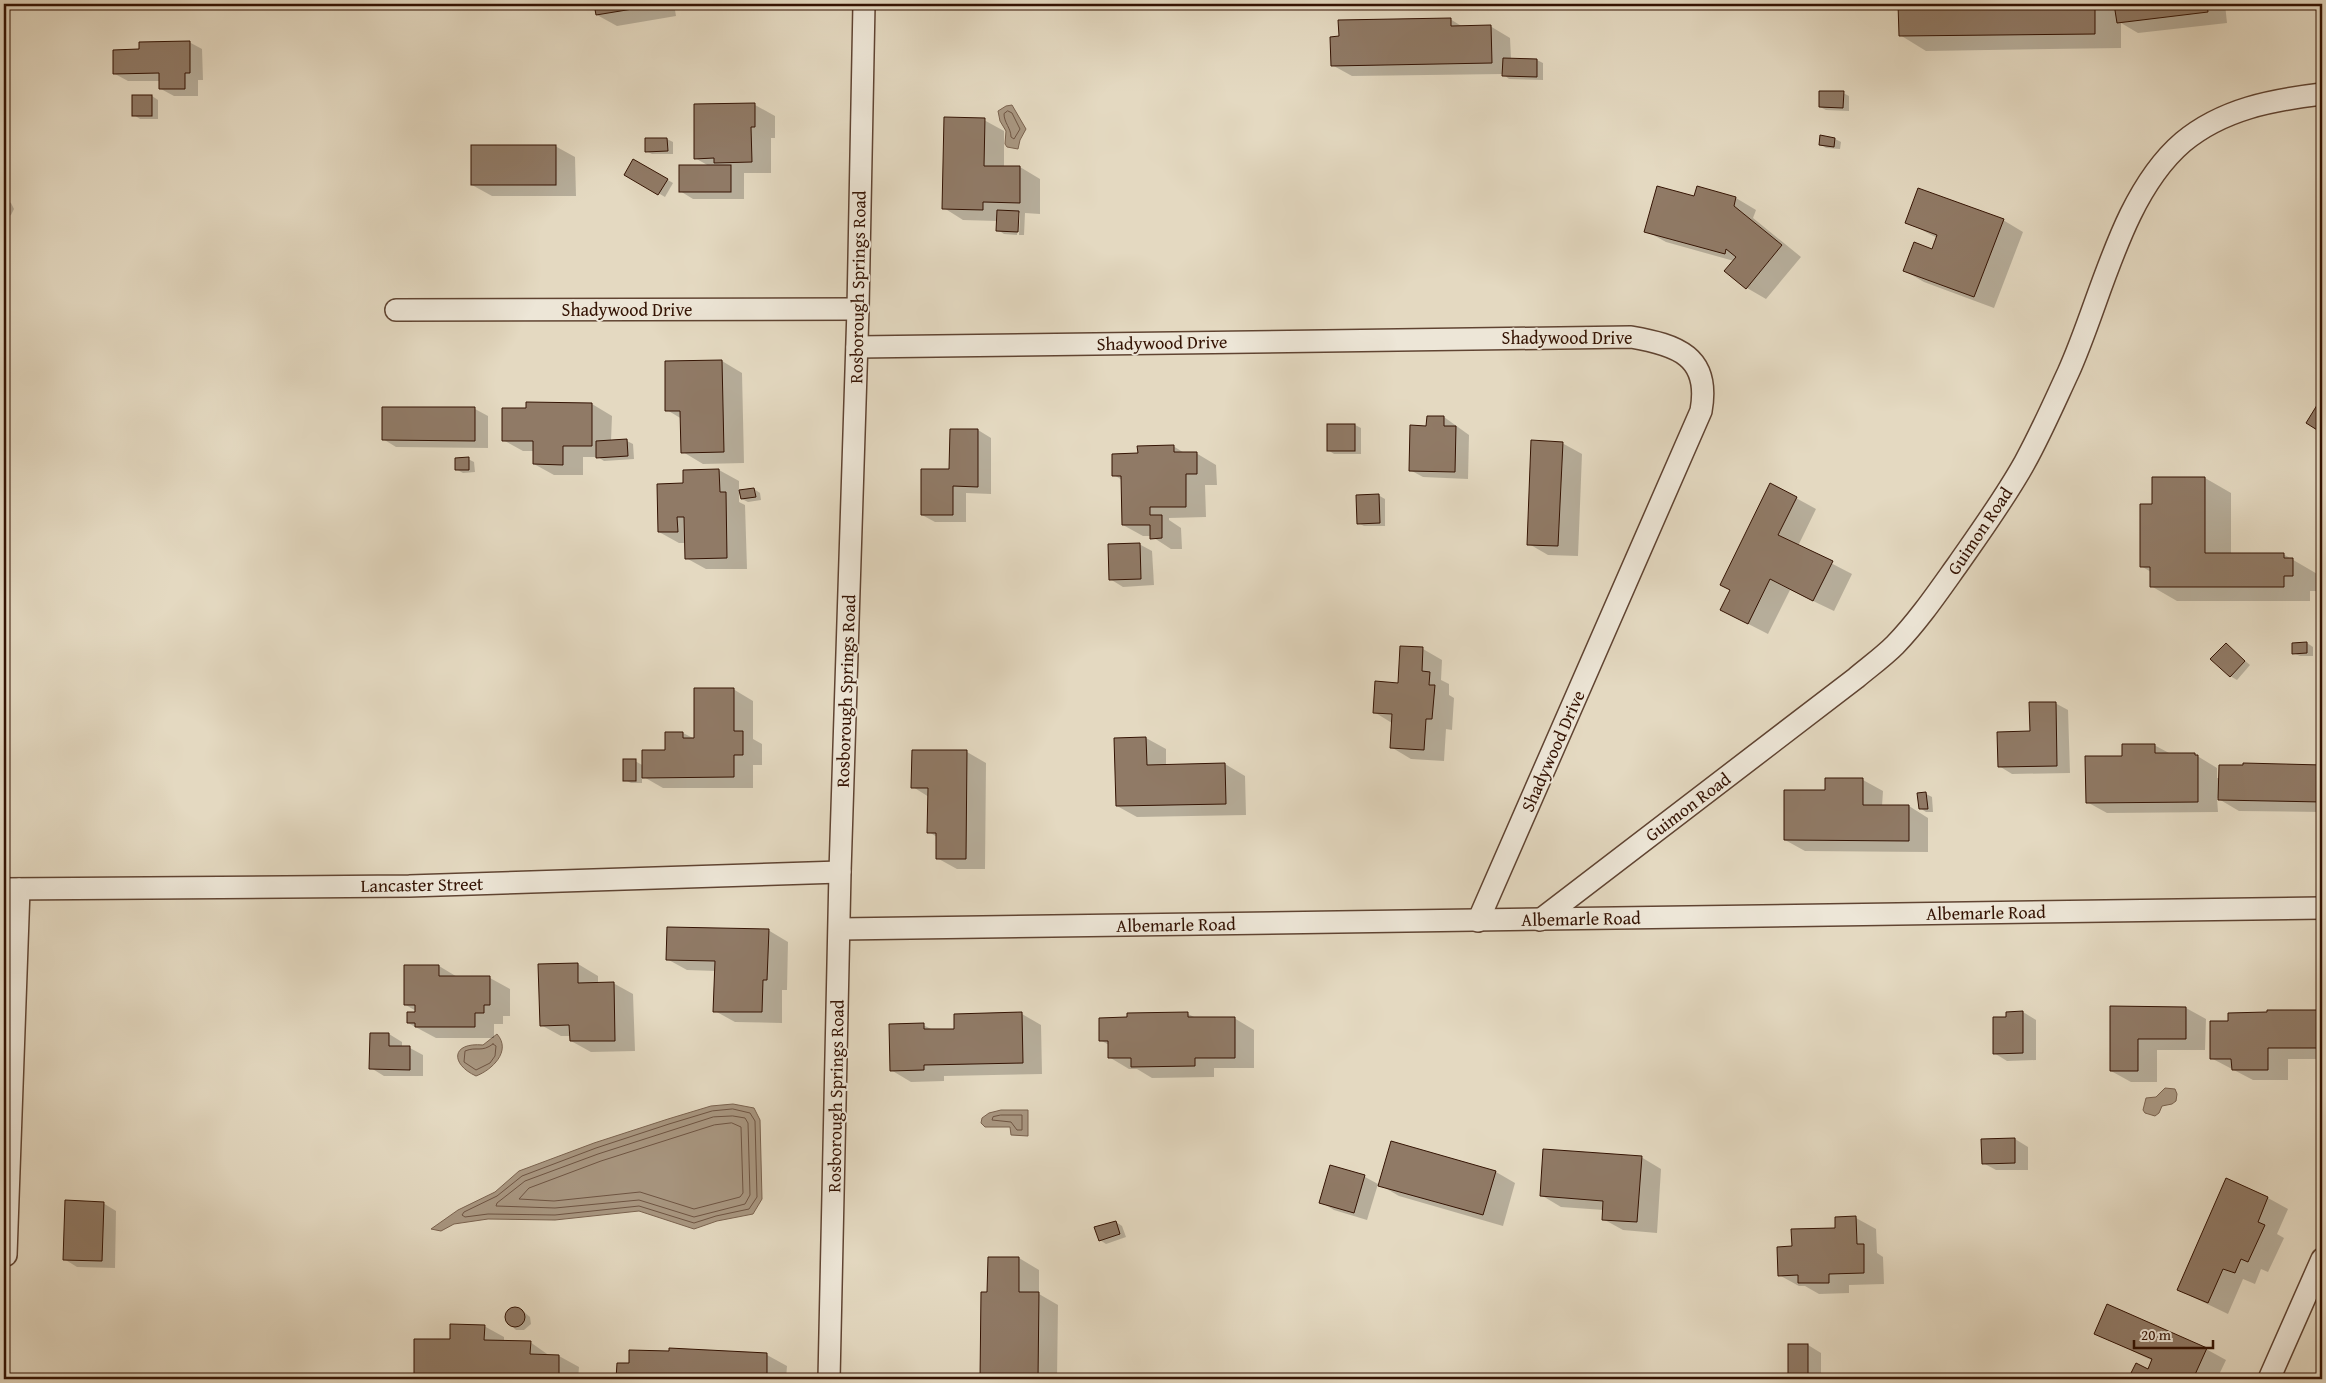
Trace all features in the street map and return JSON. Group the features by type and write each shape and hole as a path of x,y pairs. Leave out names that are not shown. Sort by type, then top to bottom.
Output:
{"street":[{"name":"Rosborough Springs Road","path":"829,1379 840,872 857,347 864,4"},
{"name":"Guimon Road","path":"1540,920 1856,678 1895,645 1935,597 1997,508 2025,462 2069,371 2125,227 2149,182 2182,143 2222,117 2248,107 2274,101 2322,94"},
{"name":"Shadywood Drive","path":"396,310 858,309"},
{"name":"Shadywood Drive","path":"857,347 1631,336 1676,348 1692,361 1700,375 1704,395 1701,411 1478,921"},
{"name":"Lancaster Street","path":"11,889 409,886 840,872"},
{"path":"6,1255 11,889"},
{"name":"Albemarle Road","path":"840,930 2322,908"},
{"path":"2269,1379 2322,1259"}],"water":[{"path":"1012,105 1026,129 1018,149 1007,147 1005,144 1006,131 1000,121 998,111"},
{"path":"497,1034 501,1040 502,1047 501,1053 494,1065 476,1076 462,1066 458,1060 460,1050 472,1045 483,1045"},
{"path":"2165,1088 2175,1089 2177,1094 2176,1101 2162,1106 2159,1113 2155,1116 2145,1113 2143,1110 2146,1098 2156,1097"},
{"path":"733,1104 754,1108 760,1120 762,1199 753,1214 717,1221 694,1229 639,1211 555,1220 488,1219 454,1224 441,1231 431,1229 458,1210 495,1192 519,1171 594,1143 668,1119 711,1106"},
{"path":"1001,1110 1028,1110 1028,1136 1011,1135 1010,1127 985,1127 981,1123 982,1118 989,1113"}],"building":[{"path":"594,4 657,4 657,5 596,15"},
{"path":"1898,4 2095,4 2095,34 1899,36"},
{"path":"2114,4 2207,4 2208,12 2117,23"},
{"path":"1451,18 1451,26 1491,25 1492,63 1331,66 1330,37 1339,36 1338,20"},
{"path":"190,41 190,73 185,73 185,89 159,89 159,73 113,74 113,50 139,49 139,42"},
{"path":"1503,58 1537,59 1537,77 1502,76"},
{"path":"1819,91 1844,91 1843,108 1819,107"},
{"path":"132,95 152,95 152,116 132,116"},
{"path":"755,103 755,127 751,127 752,162 714,163 714,158 694,159 694,104"},
{"path":"944,117 985,118 984,166 1020,166 1020,203 983,202 983,210 942,209"},
{"path":"1820,135 1835,138 1834,147 1819,145"},
{"path":"645,138 667,138 668,151 645,152"},
{"path":"471,145 556,145 556,185 471,185"},
{"path":"633,159 668,179 658,195 624,175"},
{"path":"679,165 731,165 731,192 679,192"},
{"path":"1657,186 1694,196 1697,186 1736,197 1734,206 1782,245 1746,289 1724,271 1736,257 1726,249 1725,254 1644,232"},
{"path":"1918,188 2004,219 1974,297 1903,271 1914,242 1932,249 1937,235 1905,223"},
{"path":"4,197 8,205 4,212"},
{"path":"997,210 1019,211 1018,232 996,231"},
{"path":"722,360 724,452 681,453 680,411 665,411 665,361"},
{"path":"2322,397 2322,433 2306,423"},
{"path":"526,402 592,403 592,446 563,446 563,465 533,464 533,441 502,441 502,408 526,408"},
{"path":"382,407 475,407 475,441 382,440"},
{"path":"1427,416 1444,416 1444,426 1456,426 1455,472 1409,471 1410,425 1426,426"},
{"path":"1327,424 1355,424 1355,451 1327,451"},
{"path":"950,429 978,429 978,487 953,486 953,515 921,515 921,469 949,469"},
{"path":"627,439 628,456 596,458 596,441"},
{"path":"1531,440 1563,442 1558,546 1527,545"},
{"path":"1174,445 1174,452 1197,452 1197,474 1186,474 1186,507 1150,507 1150,515 1162,515 1162,538 1150,539 1150,525 1122,525 1121,476 1112,476 1112,454 1138,453 1137,446"},
{"path":"469,457 469,470 455,470 455,458"},
{"path":"719,469 720,492 726,492 727,558 685,559 684,517 677,517 678,532 658,532 657,484 683,483 683,470"},
{"path":"2152,477 2205,477 2205,553 2284,553 2284,558 2293,558 2293,576 2284,576 2284,587 2150,587 2150,567 2140,567 2140,504 2152,504"},
{"path":"1770,483 1797,497 1778,535 1833,561 1813,601 1770,579 1748,624 1720,610 1730,590 1720,585"},
{"path":"754,488 756,497 741,499 739,490"},
{"path":"1379,494 1380,523 1357,524 1356,495"},
{"path":"1140,543 1141,579 1109,580 1108,544"},
{"path":"2307,642 2307,653 2292,654 2292,643"},
{"path":"2226,643 2245,661 2230,677 2210,659"},
{"path":"1400,646 1423,647 1422,671 1430,672 1429,685 1435,685 1432,719 1426,719 1424,750 1390,748 1392,714 1373,713 1375,681 1398,683"},
{"path":"694,688 734,688 734,731 743,731 743,755 734,755 734,777 642,778 642,750 665,750 665,732 683,732 683,738 694,738"},
{"path":"2029,702 2056,702 2057,766 1998,767 1997,732 2030,731"},
{"path":"1146,737 1147,765 1225,763 1226,804 1116,806 1114,738"},
{"path":"2122,744 2155,744 2155,753 2195,753 2195,755 2198,755 2198,802 2086,803 2085,756 2122,756"},
{"path":"912,750 967,750 966,859 936,859 936,833 927,833 928,788 911,788"},
{"path":"623,759 636,759 636,781 623,781"},
{"path":"2243,763 2322,765 2322,802 2218,800 2219,765 2243,765"},
{"path":"1825,778 1863,778 1863,805 1909,805 1909,841 1784,840 1784,790 1825,790"},
{"path":"1926,792 1928,809 1919,809 1917,793"},
{"path":"667,927 769,929 767,980 763,980 762,1012 713,1012 715,961 666,960"},
{"path":"578,963 578,983 614,982 615,1041 570,1041 569,1025 540,1026 538,964"},
{"path":"404,965 439,965 439,976 490,976 490,1005 484,1005 484,1013 475,1013 475,1027 415,1027 415,1023 407,1023 407,1012 415,1012 415,1005 404,1005"},
{"path":"2110,1006 2186,1007 2186,1039 2138,1039 2138,1071 2110,1071"},
{"path":"2267,1010 2322,1010 2322,1048 2268,1048 2268,1070 2232,1070 2231,1059 2210,1059 2210,1021 2228,1021 2228,1013 2267,1012"},
{"path":"2023,1011 2023,1053 1993,1054 1993,1017 2006,1017 2006,1012"},
{"path":"1022,1012 1023,1063 924,1065 924,1070 890,1071 889,1024 924,1023 924,1029 954,1029 954,1014"},
{"path":"1188,1012 1188,1017 1235,1017 1235,1058 1195,1058 1195,1066 1131,1067 1131,1058 1108,1058 1108,1041 1099,1041 1099,1018 1127,1017 1127,1013"},
{"path":"370,1033 389,1033 389,1046 410,1046 410,1070 369,1069"},
{"path":"2015,1138 2015,1163 1982,1164 1981,1139"},
{"path":"1391,1141 1496,1171 1483,1215 1378,1186"},
{"path":"1543,1149 1642,1156 1637,1222 1602,1220 1603,1201 1540,1196"},
{"path":"1330,1165 1365,1175 1354,1213 1319,1203"},
{"path":"2226,1178 2268,1197 2258,1222 2265,1225 2248,1262 2241,1259 2235,1273 2223,1269 2208,1303 2177,1290"},
{"path":"65,1200 104,1202 102,1261 63,1260"},
{"path":"1856,1216 1857,1244 1864,1244 1864,1273 1829,1274 1829,1283 1798,1283 1798,1275 1778,1276 1777,1247 1792,1246 1791,1229 1835,1228 1835,1217"},
{"path":"1116,1221 1120,1234 1099,1241 1094,1227"},
{"path":"988,1257 1019,1257 1019,1292 1039,1292 1038,1379 980,1379 981,1292 987,1292"},
{"path":"2107,1304 2207,1348 2193,1379 2128,1379 2136,1363 2148,1369 2152,1359 2094,1334"},
{"path":"515,1307 522,1310 525,1317 522,1324 515,1327 508,1324 505,1317 508,1310"},
{"path":"450,1324 485,1325 484,1340 531,1341 530,1354 559,1355 559,1379 414,1379 414,1339 450,1339"},
{"path":"1788,1344 1808,1344 1808,1379 1788,1379"},
{"path":"669,1348 767,1353 767,1379 616,1379 617,1363 629,1363 629,1350 669,1351"},
{"path":"311,1374 331,1374 331,1379 311,1379"}]}
